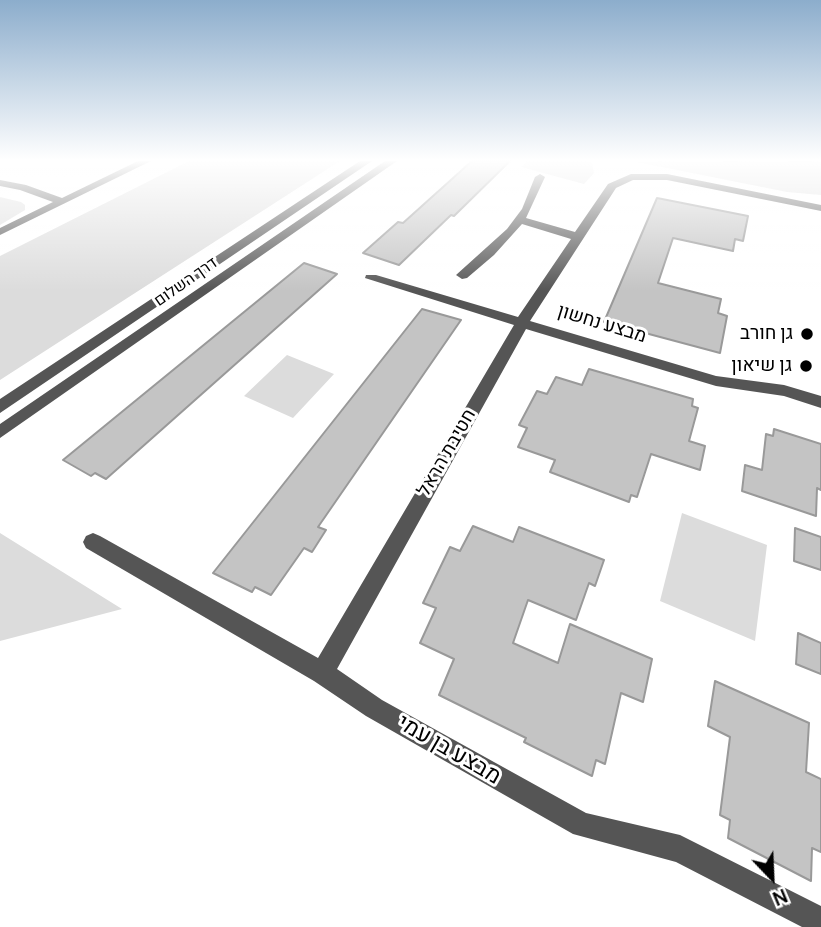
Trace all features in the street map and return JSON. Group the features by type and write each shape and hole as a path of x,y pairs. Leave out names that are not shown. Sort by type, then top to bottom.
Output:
{"street":[{"path":"0,232 57,204"},
{"name":"דרך השלום","path":"0,407 302,204"},
{"name":"דרך השלום","path":"0,432 329,204"},
{"path":"462,275 490,253 520,220 529,204"},
{"name":"חטיבת הראל","path":"322,673 523,321 601,204"},
{"name":"חטיבת הראל","path":"598,209 604,204"},
{"path":"803,204 821,208"},
{"path":"520,220 579,237"},
{"name":"מבצע נחשון","path":"371,278 523,321 716,381 784,391 821,402"},
{"name":"מבצע בן עמי","path":"93,542 322,673 374,708 582,825 680,849 821,921"}],"shaded area":[{"path":"0,204 25,205 25,210 0,225"},
{"path":"103,204 273,204 0,380 0,256"},
{"path":"287,355 334,374 293,418 244,396"},
{"path":"682,513 767,545 755,641 660,601"},
{"path":"0,533 122,609 0,641"}],"building":[{"path":"424,204 466,204 399,265 363,253 398,222 403,223"},
{"path":"654,204 689,204 748,216 743,241 735,239 733,251 673,238 658,283 721,299 718,313 727,316 720,353 604,322"},
{"path":"304,263 337,274 106,479 95,473 91,476 63,460"},
{"path":"422,309 461,320 318,527 326,530 312,552 304,548 271,595 255,587 252,592 213,573"},
{"path":"589,369 693,399 692,406 698,408 689,441 705,446 700,470 651,454 637,497 631,495 629,502 550,472 555,460 518,447 527,428 519,425 537,391 547,394 556,377 582,385"},
{"path":"774,429 821,444 821,490 817,488 816,516 742,491 745,465 762,470 766,434 773,436"},
{"path":"473,526 513,542 519,527 604,560 595,586 589,583 576,620 528,600 513,643 558,663 570,624 652,659 643,702 621,693 605,764 596,760 592,776 524,742 526,738 439,695 454,659 420,643 436,608 423,603 450,547 460,551"},
{"path":"795,528 821,537 821,570 794,561"},
{"path":"798,633 821,643 821,674 796,664"},
{"path":"715,681 809,723 806,772 821,779 821,852 812,848 811,881 728,838 730,820 720,815 730,737 708,726"}],"place":[{"name":"גן חורב","path":"807,334"},
{"name":"גן שיאון","path":"806,366"}]}
